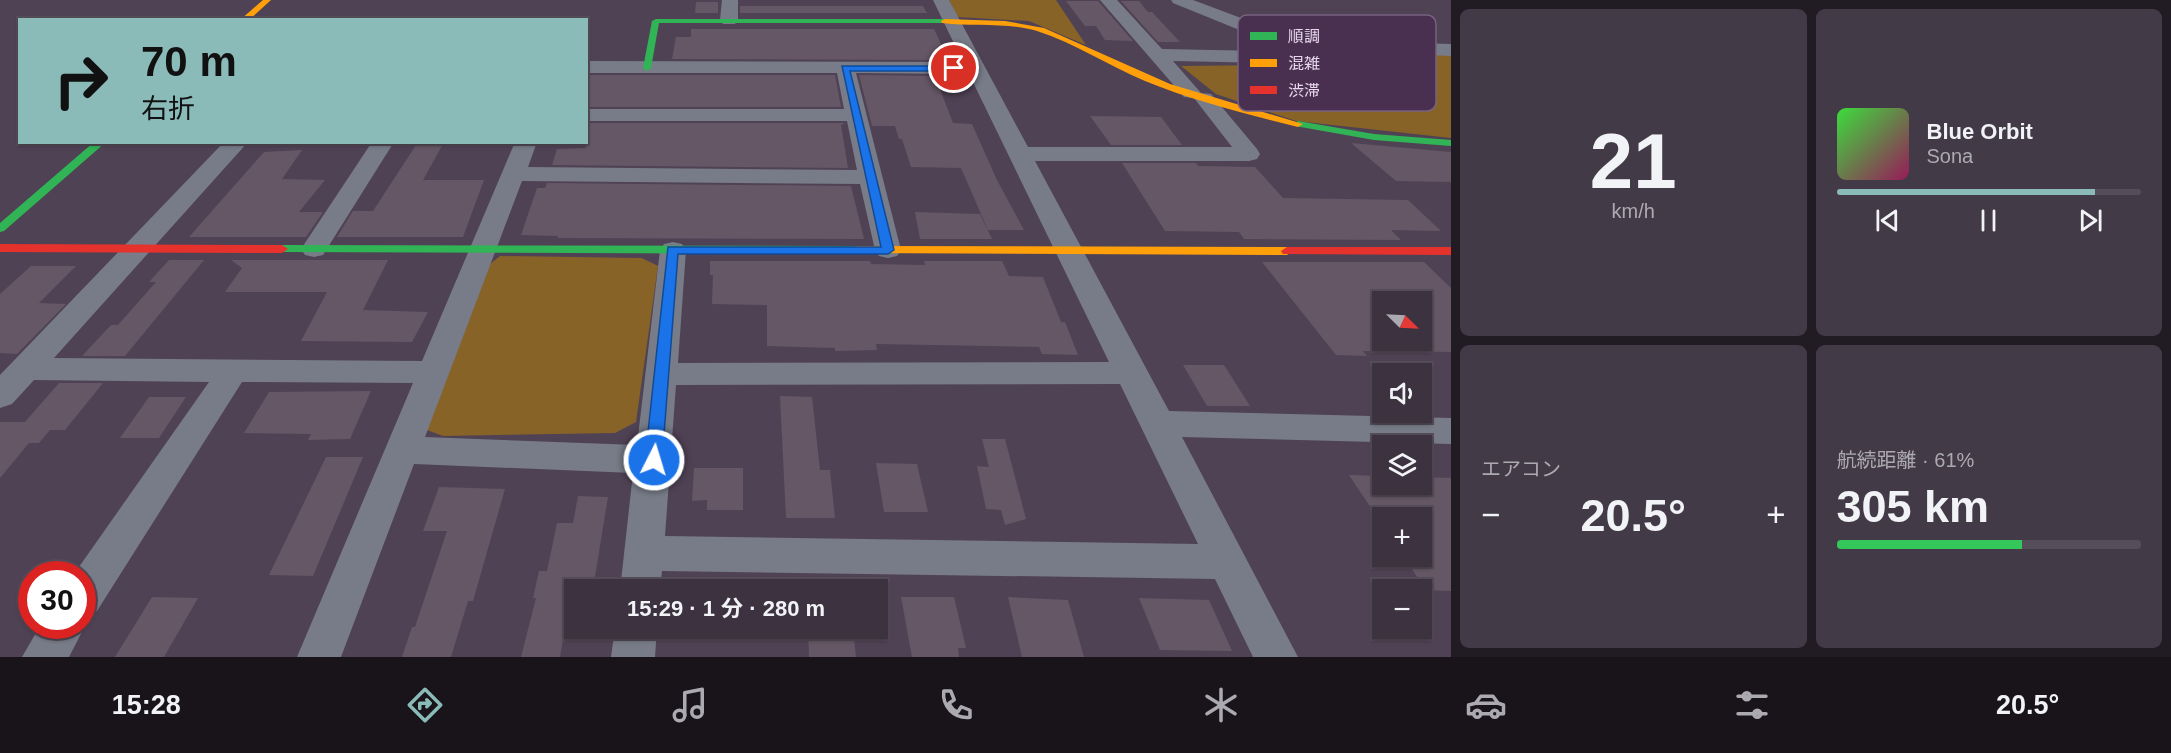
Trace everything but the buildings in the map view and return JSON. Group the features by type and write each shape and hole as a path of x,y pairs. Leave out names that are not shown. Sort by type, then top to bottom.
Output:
{"street":[{"path":"246,18 267,0"},
{"path":"729,0 729,20"},
{"path":"1020,154 1249,154 1108,0"},
{"path":"1179,0 1238,23"},
{"path":"946,10 1276,657"},
{"path":"647,68 656,21 946,10 1046,32 1149,78 1238,110"},
{"path":"1158,55 1238,56"},
{"path":"588,67 976,68"},
{"path":"845,68 888,250"},
{"path":"1242,111 1325,130 1419,142 1451,142"},
{"path":"588,115 856,115"},
{"path":"0,229 99,144"},
{"path":"0,396 235,144"},
{"path":"314,249 382,144"},
{"path":"319,657 525,144"},
{"path":"514,174 870,177"},
{"path":"0,248 1451,251"},
{"path":"672,250 642,571 1227,562"},
{"path":"25,369 435,372"},
{"path":"96,577 233,371"},
{"path":"661,374 1131,374"},
{"path":"1157,424 1451,431"},
{"path":"403,450 654,460"},
{"path":"44,657 56,639"},
{"path":"633,657 635,639"}],"shaded area":[{"path":"949,0 1056,0 1086,45 1029,21 957,17"},
{"path":"1436,55 1451,55 1451,138 1296,121 1266,111 1436,111"},
{"path":"1238,65 1238,101 1216,94 1181,66"},
{"path":"500,256 642,258 658,266 636,422 615,433 443,436 427,430 490,264"}],"traffic: fast":[{"path":"647,68 656,21 945,21"},
{"path":"1298,124 1374,137 1451,143"},
{"path":"0,229 99,144"},
{"path":"282,249 857,250"}],"traffic: slow":[{"path":"246,18 267,0"},
{"path":"945,21 1005,23 1041,30 1167,86 1238,109"},
{"path":"1246,111 1298,124"},
{"path":"857,250 1287,251"}],"traffic: jam":[{"path":"0,248 282,249"},
{"path":"1287,251 1451,251"}],"route":[{"path":"654,460 672,250 888,250 845,68 954,68"}]}
